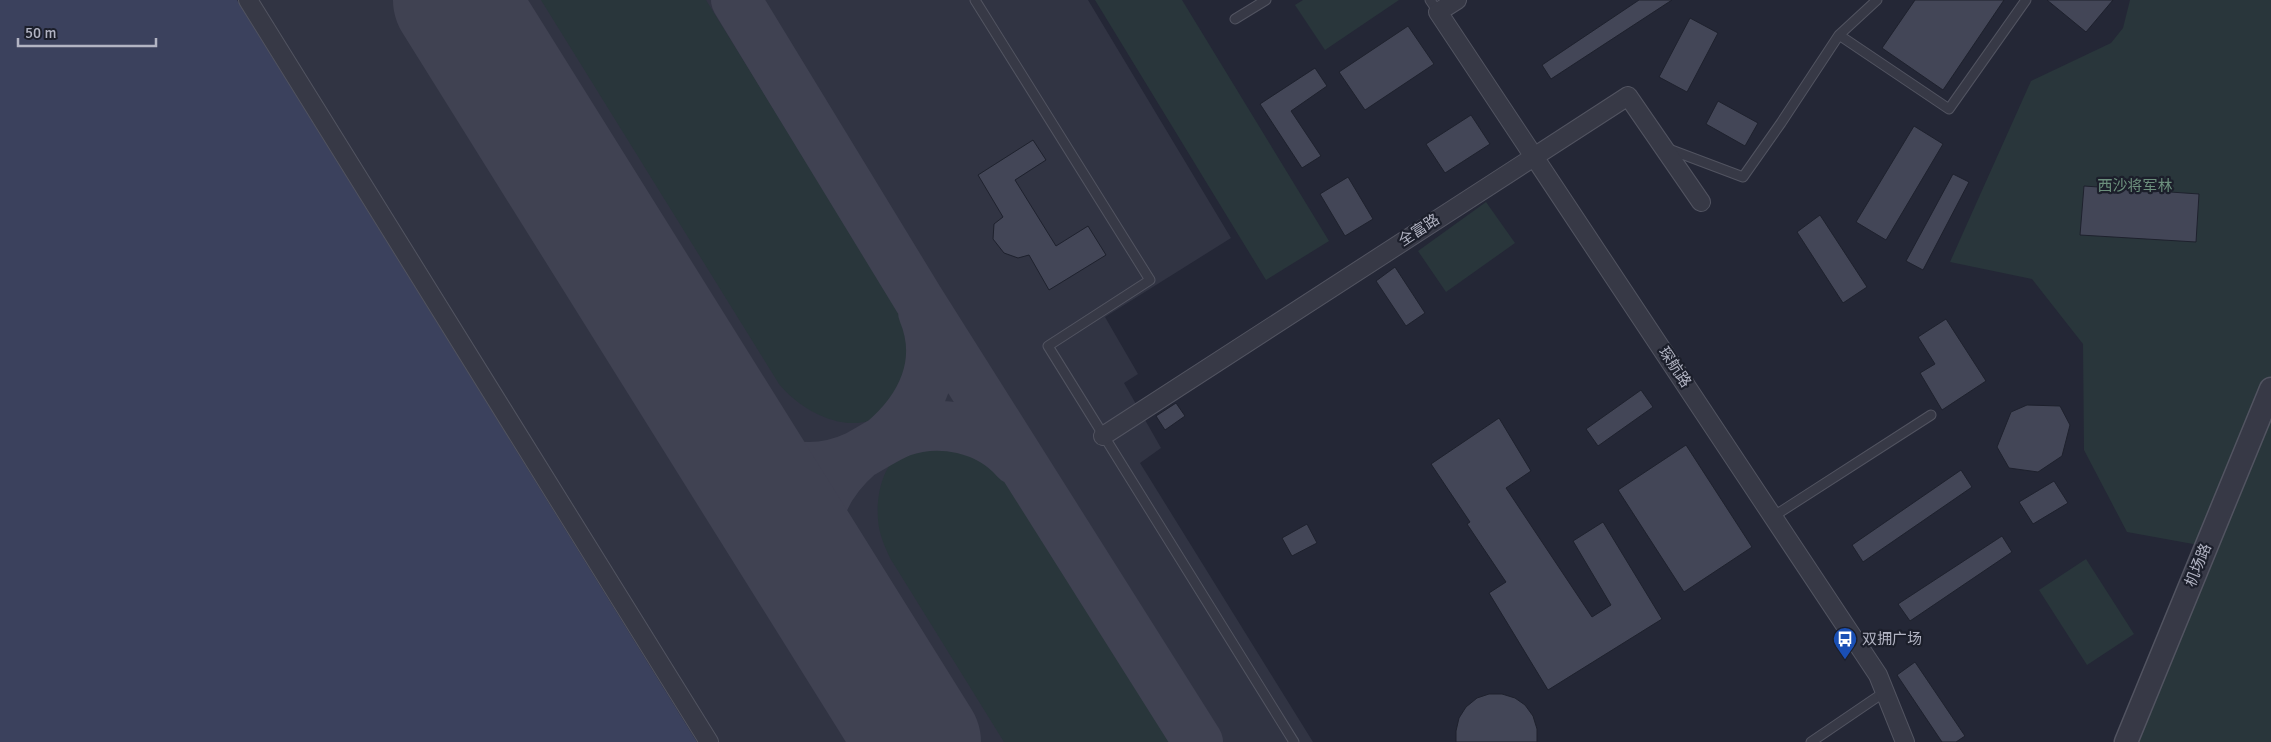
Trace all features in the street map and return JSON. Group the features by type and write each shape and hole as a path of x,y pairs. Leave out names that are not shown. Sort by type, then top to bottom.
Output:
{"street":[{"path":"248,0 709,742"},
{"path":"1434,6 1457,0"},
{"name":"琛航路","path":"1434,6 1878,675 1905,742"},
{"name":"全富路","path":"1103,436 1628,96 1701,202"},
{"name":"机场路","path":"2126,742 2271,389"}],"lane":[{"path":"976,0 1150,280 1048,346 1294,742"},
{"path":"1235,20 1266,0"},
{"path":"1661,146 1743,176 1782,123 1839,35 1878,0"},
{"path":"1839,35 1949,109 2026,0"},
{"path":"1774,516 1931,415"},
{"path":"1811,742 1886,691"}],"shaded area":[{"path":"237,0 1088,0 1231,238 1105,317 1138,374 1124,383 1161,448 1140,463 1313,742 697,742"}],"green space":[{"path":"541,0 706,0 899,312 907,335 909,367 903,386 892,405 878,417 862,422 844,422 826,418 793,398 779,384"},
{"path":"1095,0 1182,0 1329,241 1266,280"},
{"path":"1303,0 1399,0 1325,50 1295,5"},
{"name":"西沙将军林","path":"2130,0 2271,0 2271,742 2138,742 2215,548 2127,532 2084,450 2083,344 2032,279 1950,262 2031,81 2111,43 2123,28"},
{"path":"1486,202 1515,243 1446,292 1418,251"},
{"path":"932,444 973,454 990,465 1006,480 1170,742 1004,742 890,558 880,532 878,500 883,478 888,468 894,459 902,453 913,448"},
{"path":"2086,559 2134,634 2087,665 2039,590"}],"water":[{"path":"0,0 237,0 697,742 0,742"}],"building":[{"path":"1639,0 1672,0 1551,79 1542,65"},
{"path":"1915,0 2004,0 1943,90 1882,48"},
{"path":"2047,0 2113,0 2086,32"},
{"path":"1690,18 1718,33 1687,92 1659,77"},
{"path":"1408,26 1434,64 1365,110 1339,72"},
{"path":"1315,68 1327,86 1291,111 1321,156 1302,168 1260,104"},
{"path":"1718,101 1758,123 1745,146 1706,124"},
{"path":"1471,115 1490,144 1445,173 1426,144"},
{"path":"1914,126 1943,144 1886,240 1856,222"},
{"path":"1033,140 1046,160 1015,180 1056,246 1088,226 1106,255 1049,290 1029,255 1018,258 1004,253 993,239 994,224 1003,217 978,175"},
{"path":"1953,174 1969,182 1923,270 1906,261"},
{"path":"1348,177 1373,219 1345,236 1320,194"},
{"path":"2084,186 2199,194 2196,242 2080,235"},
{"path":"1820,215 1867,287 1843,303 1797,232"},
{"path":"1395,267 1425,313 1406,326 1376,281"},
{"path":"1946,319 1986,381 1942,410 1920,373 1935,364 1918,337"},
{"path":"1641,390 1653,407 1598,446 1586,429"},
{"path":"1176,403 1185,416 1165,430 1156,416"},
{"path":"2027,405 2060,406 2070,425 2062,456 2038,472 2009,468 1997,447 2011,412"},
{"path":"1499,418 1531,471 1506,488 1592,617 1611,605 1573,541 1603,522 1662,619 1548,690 1489,593 1506,582 1467,524 1470,522 1431,464"},
{"path":"1686,445 1752,547 1684,592 1618,490"},
{"path":"1961,470 1972,487 1863,562 1852,545"},
{"path":"2054,481 2068,503 2033,524 2019,502"},
{"path":"1307,524 1317,543 1292,556 1282,538"},
{"path":"2002,536 2012,552 1910,621 1898,604"},
{"path":"1915,662 1965,736 1956,742 1942,742 1897,675"},
{"path":"1489,694 1502,694 1515,698 1525,705 1533,716 1537,729 1537,742 1456,742 1459,718 1466,707 1477,698"}],"taxiway":[{"path":"736,0 919,300 1198,742"},
{"path":"883,441 909,414 926,383 931,349 929,331 923,312"},
{"path":"725,431 755,453 787,465 804,467 839,463 857,456 901,432 931,426 947,426 978,433 1005,449 1016,460"},
{"path":"822,586 815,548 819,514 825,498 834,483 859,455"}],"runway":[{"path":"455,0 919,742"}],"place":[{"name":"双拥广场","path":"1845,660"}]}
